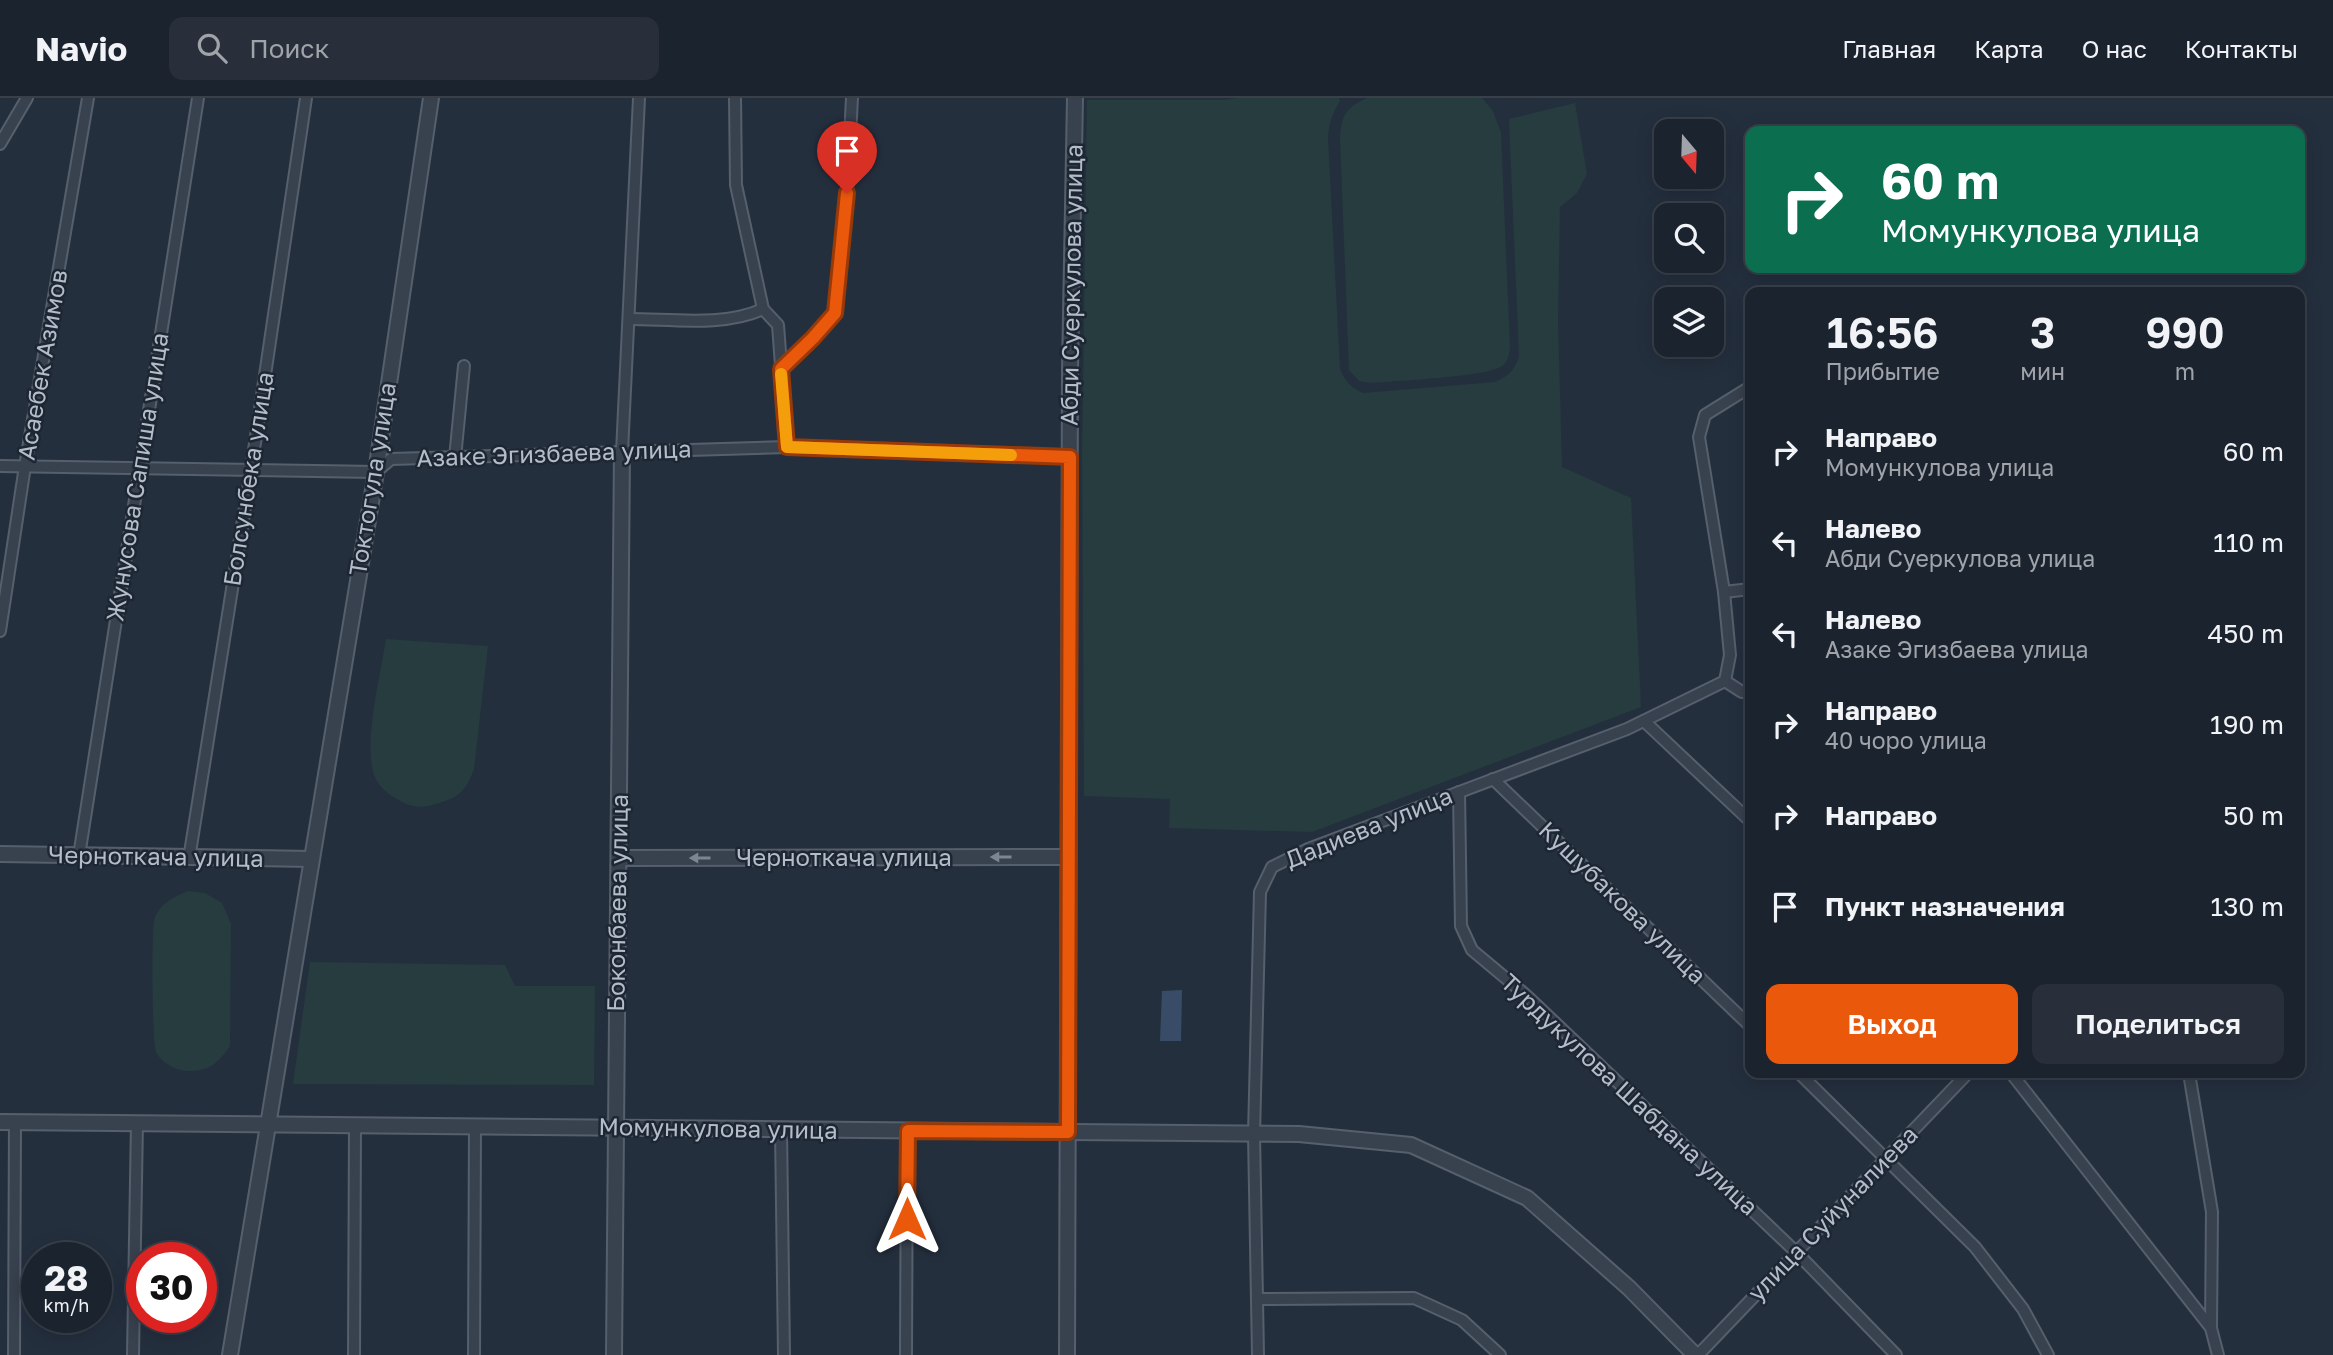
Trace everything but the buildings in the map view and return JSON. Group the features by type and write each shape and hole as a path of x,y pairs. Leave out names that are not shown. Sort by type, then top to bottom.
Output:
{"street":[{"path":"0,145 27,98"},
{"name":"Асаебек Азимов","path":"0,631 25,466 88,98"},
{"name":"Жунусова Сапиша улица","path":"79,856 198,98"},
{"name":"Болсунбека улица","path":"189,859 251,470 306,98"},
{"name":"Токтогула улица","path":"230,1355 376,472 431,98"},
{"path":"622,452 639,98"},
{"path":"735,98 736,186 763,309 778,325 787,447"},
{"path":"781,369 835,313 847,193 852,98"},
{"name":"Абди Суеркулова улица","path":"1067,1355 1070,457 1075,98"},
{"path":"629,318 717,319 750,315 763,309"},
{"path":"455,458 464,366"},
{"path":"1745,390 1705,415 1699,437 1724,592 1730,655 1725,681 1745,692"},
{"name":"Азаке Эгизбаева улица","path":"0,466 376,472 391,459 787,447 1070,457"},
{"name":"Боконбаева улица","path":"614,1355 622,452"},
{"path":"1724,592 1745,590"},
{"name":"Дадиева улица","path":"1258,1355 1254,1134 1260,892 1272,867 1308,849 1644,721 1725,681"},
{"path":"1644,721 1745,816"},
{"name":"Кушубакова улица","path":"1493,779 1745,1021"},
{"name":"Турдукулова Шабдана улица","path":"1459,792 1461,926 1472,950 1527,996 1796,1252 1896,1355"},
{"name":"Черноткача улица","path":"0,854 311,859"},
{"name":"Черноткача улица","path":"619,858 1069,857"},
{"path":"1803,1078 1976,1247 2023,1309 2048,1355"},
{"name":"улица Суйуналиева","path":"1697,1355 1963,1078"},
{"path":"2015,1078 2211,1328"},
{"path":"2190,1078 2212,1212 2211,1328 2218,1355"},
{"path":"8,1122 14,1355"},
{"name":"Момункулова улица","path":"8,1122 1299,1134 1410,1145 1527,1198 1629,1288 1697,1355"},
{"path":"133,1355 137,1123"},
{"path":"354,1355 355,1126"},
{"path":"474,1355 475,1127"},
{"path":"781,1130 784,1355"},
{"path":"906,1355 908,1131"},
{"path":"1257,1299 1414,1298 1462,1320 1500,1355"}],"green space":[{"path":"1339,98 1331,119 1328,138 1340,369 1349,383 1363,393 1495,382 1513,369 1519,357 1509,119 1575,103 1587,174 1577,193 1560,207 1558,321 1562,467 1631,498 1641,707 1312,832 1169,828 1170,799 1084,796 1082,452 1087,100"},
{"path":"1367,98 1482,98 1493,111 1501,133 1510,347 1507,360 1502,366 1460,376 1370,383 1359,381 1349,370 1340,138 1346,113"},
{"path":"386,639 488,646 474,769 463,790 448,800 427,806 409,805 387,792 375,777 371,729"},
{"path":"188,891 205,893 222,903 231,924 230,1046 214,1064 192,1071 171,1066 156,1052 153,1007 155,917 165,904"},
{"path":"310,962 505,965 515,986 595,986 594,1085 293,1084"}],"water":[{"path":"1182,990 1181,1041 1160,1041 1162,991"}],"slow traffic":[{"path":"781,374 787,447 1011,455"}],"route":[{"path":"847,193 835,313 781,369 787,447 1070,457 1068,1132 908,1131 907,1219"}]}
